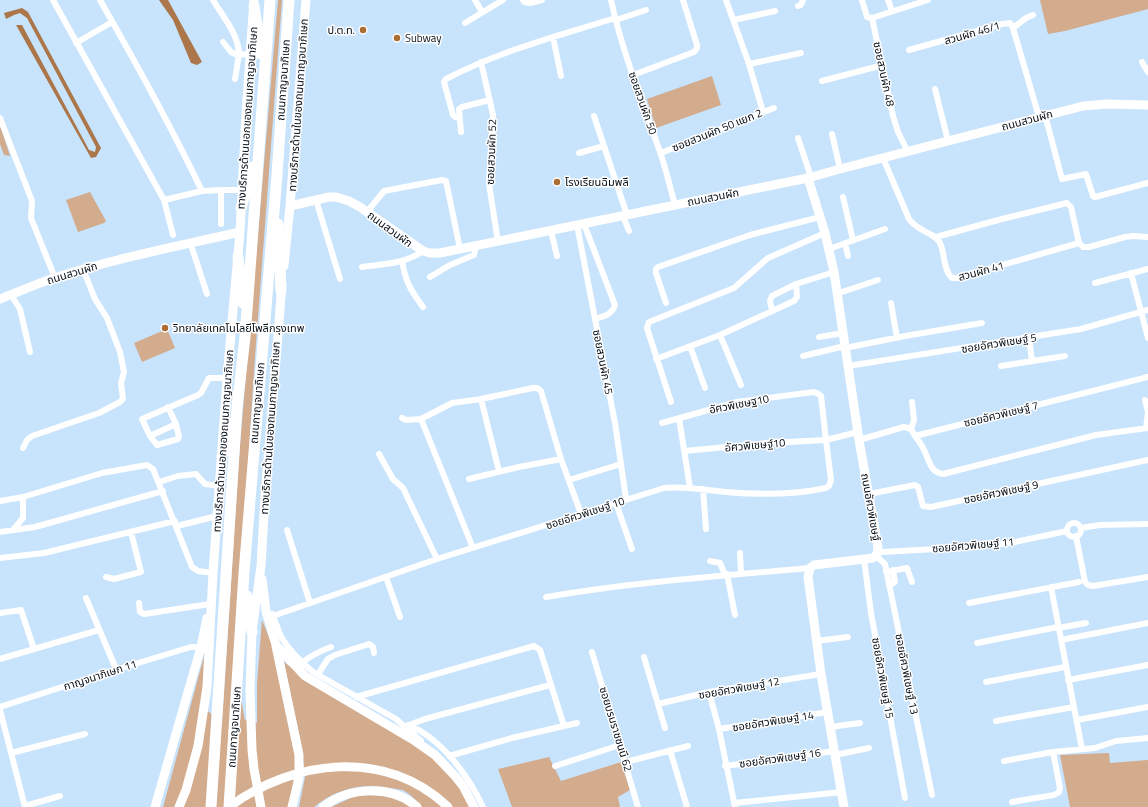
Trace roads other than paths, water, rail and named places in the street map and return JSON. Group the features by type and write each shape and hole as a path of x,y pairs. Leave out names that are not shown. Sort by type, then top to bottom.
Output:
{"highway":[{"name":"ถนนกาญจนาภิเษก","path":"212,807 237,407 246,331 270,0"},
{"name":"ถนนกาญจนาภิเษก","path":"229,807 244,573 277,175 289,0"},
{"path":"254,3 264,74"},
{"path":"241,208 259,142"},
{"path":"277,175 281,291"},
{"path":"238,258 246,331"},
{"path":"222,455 237,407"},
{"path":"244,573 252,632"}],"main road":[{"name":"ทางบริการด้านในของถนนกาญจนาภิเษก","path":"261,807 253,756 250,692 252,632 261,566 265,489 281,291 290,206 306,0"},
{"name":"ทางบริการด้านนอกของถนนกาญจนาภิเษก","path":"179,807 186,790 198,746 207,687 213,573 227,378 240,232 254,3"},
{"name":"ถนนสวนผัก","path":"290,206 324,197 336,197 349,201 423,251 435,253 498,242 810,178 1082,106 1099,104 1148,105"},
{"name":"ถนนอัศวพิเชษฐ์","path":"810,178 834,272 836,294 869,494 877,553 864,559 814,565 810,568"},
{"name":"ถนนสวนผัก","path":"0,299 83,269 190,242 240,232"},
{"path":"261,566 268,622 276,645 299,755 299,778 292,807"},
{"path":"810,568 808,577 816,641 844,807"},
{"path":"155,807 200,647 213,591"},
{"path":"276,645 304,676 410,738 435,755 455,776 474,807"},
{"path":"229,807 248,794 283,777 296,772 332,767 373,769 401,777 431,793 448,807"},
{"path":"323,807 344,796 369,791 395,794 409,800 417,807"},
{"path":"257,807 259,796"}],"street":[{"path":"53,0 164,200 173,235"},
{"path":"100,0 160,106 202,192"},
{"path":"213,0 234,33 239,47 235,79"},
{"path":"475,0 482,12"},
{"path":"465,23 503,0"},
{"path":"523,0 527,4 542,0"},
{"name":"ซอยสวนผัก 50","path":"611,0 633,75 676,205"},
{"path":"633,75 696,50 698,45 683,0"},
{"path":"726,0 749,64 763,112"},
{"path":"798,6 801,5 803,0"},
{"name":"ซอยสวนผัก 48","path":"862,0 867,17 872,18 893,116 898,132 908,152"},
{"path":"888,0 892,11"},
{"path":"872,18 928,0"},
{"path":"459,118 453,115 444,81 446,79 481,62 553,37 646,10"},
{"path":"734,20 775,11"},
{"path":"1012,28 1026,18 1033,16"},
{"path":"76,42 112,22"},
{"name":"สวนผัก 46/1","path":"908,50 1010,23 1062,179 1083,174 1087,175 1093,196 1095,197 1148,183"},
{"path":"553,37 561,76"},
{"path":"223,42 231,52 239,55 251,55"},
{"path":"749,64 801,53"},
{"name":"ซอยสวนผัก 52","path":"481,62 493,120 489,184 498,242"},
{"path":"1142,62 1148,72"},
{"path":"822,81 883,65"},
{"path":"935,89 948,141"},
{"path":"461,132 458,110 462,107 490,100"},
{"name":"ซอยสวนผัก 50 แยก 2","path":"660,153 774,108"},
{"path":"594,116 629,231"},
{"path":"0,118 32,201 31,218 55,278"},
{"path":"832,134 840,169"},
{"path":"798,138 810,178"},
{"path":"578,153 604,146"},
{"path":"884,158 912,224 918,229 936,237 1067,203 1071,207 1080,243 1085,248 1124,237 1148,237"},
{"path":"367,212 384,191 442,180 446,181 460,249"},
{"path":"221,190 221,224"},
{"path":"164,200 202,192 242,190"},
{"path":"843,197 854,240"},
{"path":"316,200 340,279"},
{"path":"666,303 656,273 656,269 658,267 750,235 820,217"},
{"path":"580,225 615,305 614,310 608,315 595,319"},
{"name":"ซอยสวนผัก 45","path":"580,225 595,319 615,423 626,499"},
{"path":"829,249 885,229"},
{"path":"551,231 557,256"},
{"path":"671,402 647,328 648,323 651,320 734,288 768,258 825,233"},
{"name":"สวนผัก 41","path":"936,237 942,249 948,274 954,278 1080,243"},
{"path":"190,242 207,294"},
{"path":"845,243 848,256"},
{"path":"430,276 450,265 474,255 476,246"},
{"path":"362,267 414,258 423,251"},
{"path":"402,261 405,279 423,307"},
{"path":"23,448 26,440 32,436 99,413 123,399 121,383 124,372 120,352 107,318 95,299 83,269"},
{"path":"1095,284 1148,269"},
{"path":"772,311 770,301 772,296 796,284 834,272"},
{"path":"1131,273 1145,311 1148,338"},
{"path":"836,294 878,280"},
{"path":"656,358 720,335 796,299 796,284"},
{"path":"11,295 20,309 30,352"},
{"path":"891,303 897,338"},
{"name":"ซอยอัศวพิเชษฐ์ 5","path":"848,366 1082,330 1145,311"},
{"path":"803,356 845,347 982,323"},
{"path":"820,338 843,333"},
{"path":"720,335 741,385"},
{"path":"1029,338 1032,361"},
{"path":"690,346 705,388"},
{"path":"1001,366 1065,356"},
{"name":"ซอยอัศวพิเชษฐ์ 7","path":"915,436 1148,377"},
{"path":"168,407 176,424 179,435 178,439 155,445 142,419 168,407 198,395 201,393 209,378 227,378"},
{"path":"402,418 406,420 421,419 452,403 537,388 541,391 561,459 581,514"},
{"name":"อัศวพิเชษฐ10","path":"662,422 736,402 817,393 821,396 826,440"},
{"path":"481,399 499,471"},
{"path":"826,440 859,436 904,427 911,429 923,448 932,469 939,474 943,474 1096,435 1147,428 1148,412 1145,400"},
{"path":"911,429 914,420 912,402"},
{"path":"679,418 690,488"},
{"path":"421,419 473,548"},
{"path":"150,436 176,424"},
{"name":"อัศวพิเชษฐ์10","path":"684,451 769,443 826,440"},
{"name":"ซอยอัศวพิเชษฐ์ 10","path":"273,616 437,559 664,488 674,487 776,494 826,488 829,486 831,480 826,440"},
{"path":"379,454 393,479 403,488 437,559"},
{"path":"469,479 499,471 561,459"},
{"name":"ซอยอัศวพิเชษฐ์ 9","path":"869,494 915,485 918,487 923,506 930,507 1148,460"},
{"path":"569,480 621,464"},
{"path":"0,501 23,497 102,473 147,465 153,469 163,491 192,567 198,571 213,573"},
{"path":"159,482 178,476 196,474 205,484 219,486"},
{"path":"703,489 706,529"},
{"path":"0,532 34,526 163,491"},
{"path":"13,530 23,518 23,497"},
{"path":"616,503 632,549"},
{"path":"0,558 44,554 131,532 217,516"},
{"path":"1076,536 1071,536 1067,531 1068,526 1074,523 1079,525 1081,528 1148,524"},
{"path":"1076,536 1080,533 1081,528"},
{"path":"287,530 310,603"},
{"name":"ซอยอัศวพิเชษฐ์ 11","path":"877,553 1010,543 1067,531"},
{"path":"106,577 114,579 141,572 131,532"},
{"path":"1076,536 1085,582 1088,585 1093,586 1148,576"},
{"path":"740,553 742,573"},
{"name":"ซอยอัศวพิเชษฐ์ 13","path":"877,553 889,571 889,586 932,795"},
{"name":"ซอยอัศวพิเชษฐ์ 15","path":"864,559 871,613 905,798"},
{"path":"710,561 720,563 726,574 735,615"},
{"path":"546,597 597,588 726,574 810,568"},
{"path":"889,571 907,568 912,582"},
{"path":"386,577 400,617"},
{"path":"969,603 1079,582"},
{"path":"1051,587 1082,749"},
{"path":"86,598 116,669"},
{"path":"265,598 283,639 302,663 356,697 396,720 427,735 461,770 470,782 483,807"},
{"path":"139,603 140,612 144,614 210,604"},
{"path":"0,613 21,610 34,649"},
{"path":"977,643 1086,623"},
{"path":"1061,640 1148,623"},
{"path":"0,659 99,630"},
{"path":"816,641 848,638"},
{"path":"318,674 328,659 335,655 369,644 373,647 374,653"},
{"path":"356,697 534,646 540,650 564,726"},
{"name":"กาญจนาภิเษก 11","path":"0,707 116,669 191,647 200,647"},
{"path":"302,663 308,657 331,647"},
{"name":"ซอยบรมราชชนนี 62","path":"592,652 626,762 638,807"},
{"path":"644,658 666,728"},
{"path":"1068,680 1148,666"},
{"path":"986,682 1066,667"},
{"name":"ซอยอัศวพิเชษฐ์ 12","path":"658,704 709,692 821,674"},
{"path":"409,725 425,719 550,685"},
{"path":"709,692 719,729 725,766 734,805 842,792"},
{"path":"996,721 1074,707"},
{"path":"1077,720 1148,707"},
{"path":"0,710 25,807 60,796"},
{"name":"ซอยอัศวพิเชษฐ์ 14","path":"719,729 828,712"},
{"path":"396,720 423,742 435,755"},
{"path":"449,756 512,738 577,723"},
{"path":"830,727 860,723"},
{"path":"11,753 85,734"},
{"path":"1004,761 1053,752 1101,747 1116,741 1148,738"},
{"path":"555,766 620,745"},
{"path":"626,762 688,746"},
{"name":"ซอยอัศวพิเชษฐ์ 16","path":"725,766 869,748"},
{"path":"670,750 687,807"},
{"path":"1012,802 1054,795 1059,792 1060,788 1053,752"}],"place":[{"name":"ป.ต.ท.","path":"363,30"},
{"name":"Subway","path":"397,38"},
{"name":"โรงเรียนฉิมพลี","path":"557,182"},
{"name":"วิทยาลัยเทคโนโลยีโพลีกรุงเทพ","path":"165,328"}]}
